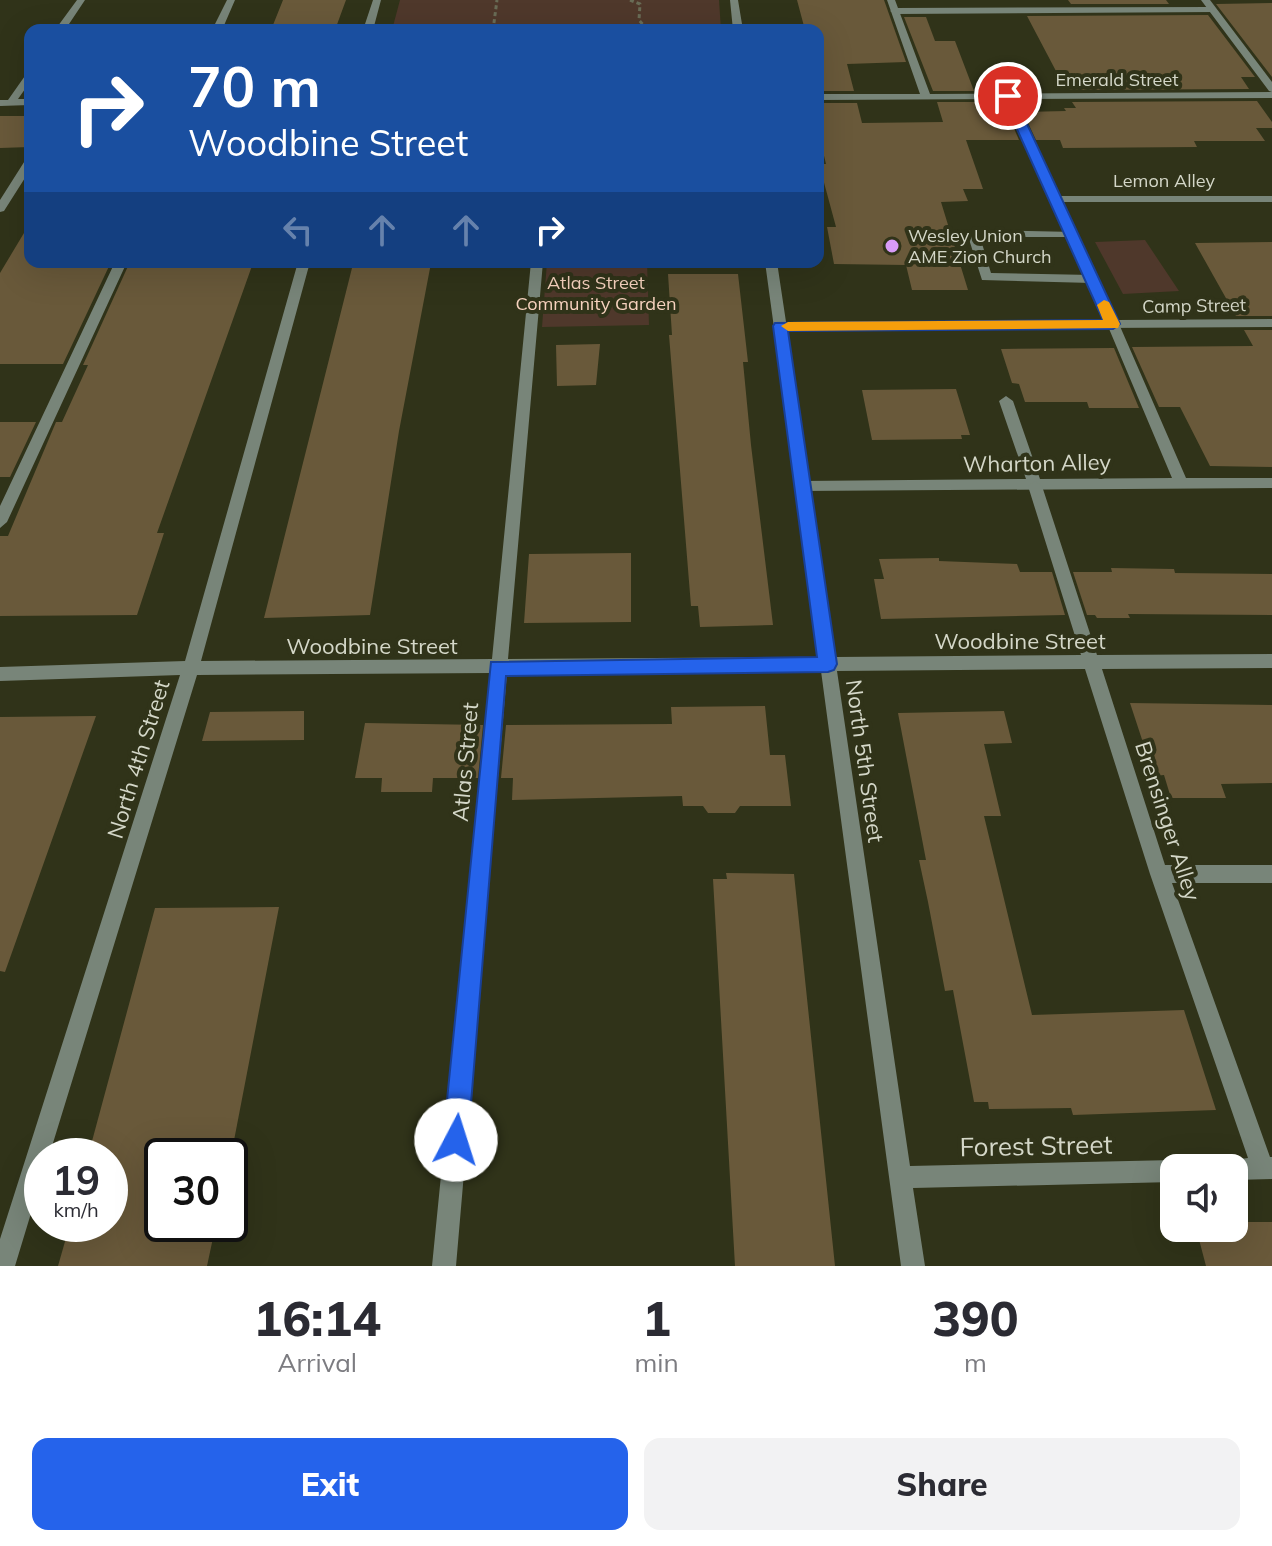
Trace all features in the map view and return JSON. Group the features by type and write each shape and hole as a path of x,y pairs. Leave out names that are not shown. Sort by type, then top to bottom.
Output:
{"street":[{"path":"64,24 81,0"},
{"path":"220,24 231,0"},
{"path":"370,24 377,0"},
{"path":"734,0 737,24"},
{"path":"891,0 926,96"},
{"path":"1205,0 1272,89"},
{"path":"895,11 1212,10"},
{"path":"6,103 24,82"},
{"name":"Emerald Street","path":"824,97 1272,95"},
{"path":"1008,96 1113,324 1181,483"},
{"path":"0,209 24,171"},
{"name":"Lemon Alley","path":"1055,199 1272,199"},
{"path":"1071,234 973,233 986,277 1092,279"},
{"path":"0,522 118,268"},
{"name":"North 4th Street","path":"3,1266 191,668 302,268"},
{"name":"Atlas Street","path":"444,1266 536,268"},
{"name":"North 5th Street","path":"772,268 913,1266"},
{"name":"Camp Street","path":"780,326 1272,323"},
{"name":"Brensinger Alley","path":"1006,401 1159,874 1268,1168"},
{"name":"Wharton Alley","path":"802,486 1272,483"},
{"name":"Woodbine Street","path":"0,674 191,668 1272,661"},
{"path":"1159,874 1272,874"},
{"path":"1248,1169 1268,1168"},
{"name":"Forest Street","path":"900,1177 1160,1171"}],"path":[{"path":"494,24 497,0"},
{"path":"630,0 640,4 639,20 643,24"}],"green space":[{"path":"400,0 719,0 721,24 394,24"},
{"path":"1145,240 1179,291 1123,294 1095,242"},
{"name":"Atlas Street Community Garden","path":"547,268 647,268 649,325 542,327"}],"building":[{"path":"283,0 346,0 337,24 273,24"},
{"path":"797,0 884,0 906,62 847,64 854,91 824,91 824,24 803,24"},
{"path":"1068,0 1166,0 1169,4 1071,4"},
{"path":"1272,3 1272,77 1216,4"},
{"path":"1208,15 1255,77 1241,77 1249,89 1066,90 1027,16"},
{"path":"904,17 926,17 935,41 955,41 974,91 933,91"},
{"path":"1257,101 1272,122 1272,128 1256,128 1265,141 1194,141 1197,147 1063,148 1060,140 1036,140 1023,112 1066,111 1064,108 1076,108 1072,102"},
{"path":"937,102 978,102 982,113 1007,112 1019,140 966,140 983,189 963,189 968,201 941,202 968,290 912,290 906,265 834,264 827,227 836,227 824,183 824,103 857,103 862,123 943,122"},
{"path":"0,116 24,116 24,147 0,148"},
{"path":"24,233 24,268 108,268 63,364 0,364 0,273"},
{"path":"1272,242 1272,316 1236,316 1195,243"},
{"path":"127,268 251,268 157,533 164,533 137,615 0,616 0,536 8,536 56,422 62,422 88,365 83,365"},
{"path":"352,268 430,268 399,431 370,615 264,618"},
{"path":"668,274 738,274 748,362 743,362 751,445 773,625 700,627 698,606 691,606 669,335 672,335"},
{"path":"1244,330 1272,330 1272,467 1210,466 1180,407 1159,407 1132,347 1253,346"},
{"path":"600,344 596,385 557,386 556,345"},
{"path":"1114,348 1139,408 1089,408 1087,402 1025,402 1019,384 1012,383 1001,349"},
{"path":"956,389 970,435 961,435 962,439 872,440 862,390"},
{"path":"0,422 36,422 10,477 0,477"},
{"path":"631,553 631,622 524,623 529,554"},
{"path":"939,558 939,561 1017,564 1020,572 1052,572 1065,615 881,619 874,579 884,579 879,559"},
{"path":"1111,568 1174,569 1175,573 1272,574 1272,615 1128,614 1130,618 1097,618 1087,615 1073,572 1112,572"},
{"path":"1130,703 1272,705 1272,783 1221,784 1226,798 1171,798 1164,775 1154,776"},
{"path":"765,706 770,755 785,755 791,806 740,806 735,813 708,813 703,806 683,806 682,796 512,800 513,778 501,778 506,725 672,724 671,707"},
{"path":"304,711 304,740 202,741 210,712"},
{"path":"1004,711 1012,743 984,744 1001,816 984,816 1032,1015 1184,1010 1216,1110 1073,1115 1071,1108 989,1109 988,1102 974,1102 953,990 945,991 919,860 926,860 898,713"},
{"path":"96,716 5,972 0,971 0,717"},
{"path":"365,723 483,725 478,778 433,778 432,792 381,792 382,778 355,778"},
{"path":"726,873 794,874 835,1266 735,1266 713,879 727,879"},
{"path":"279,907 234,1138 144,1138 144,1242 212,1242 207,1266 58,1266 65,1242 128,1242 128,1138 93,1138 155,908"},
{"path":"1248,1222 1272,1222 1272,1266 1206,1266 1200,1242 1248,1242"}],"slow traffic":[{"path":"788,326 1113,324 1104,305"}],"place":[{"name":"Wesley Union AME Zion Church","path":"892,246"}],"route":[{"path":"456,1140 498,668 828,664 780,326 1113,324 1008,96"}]}
